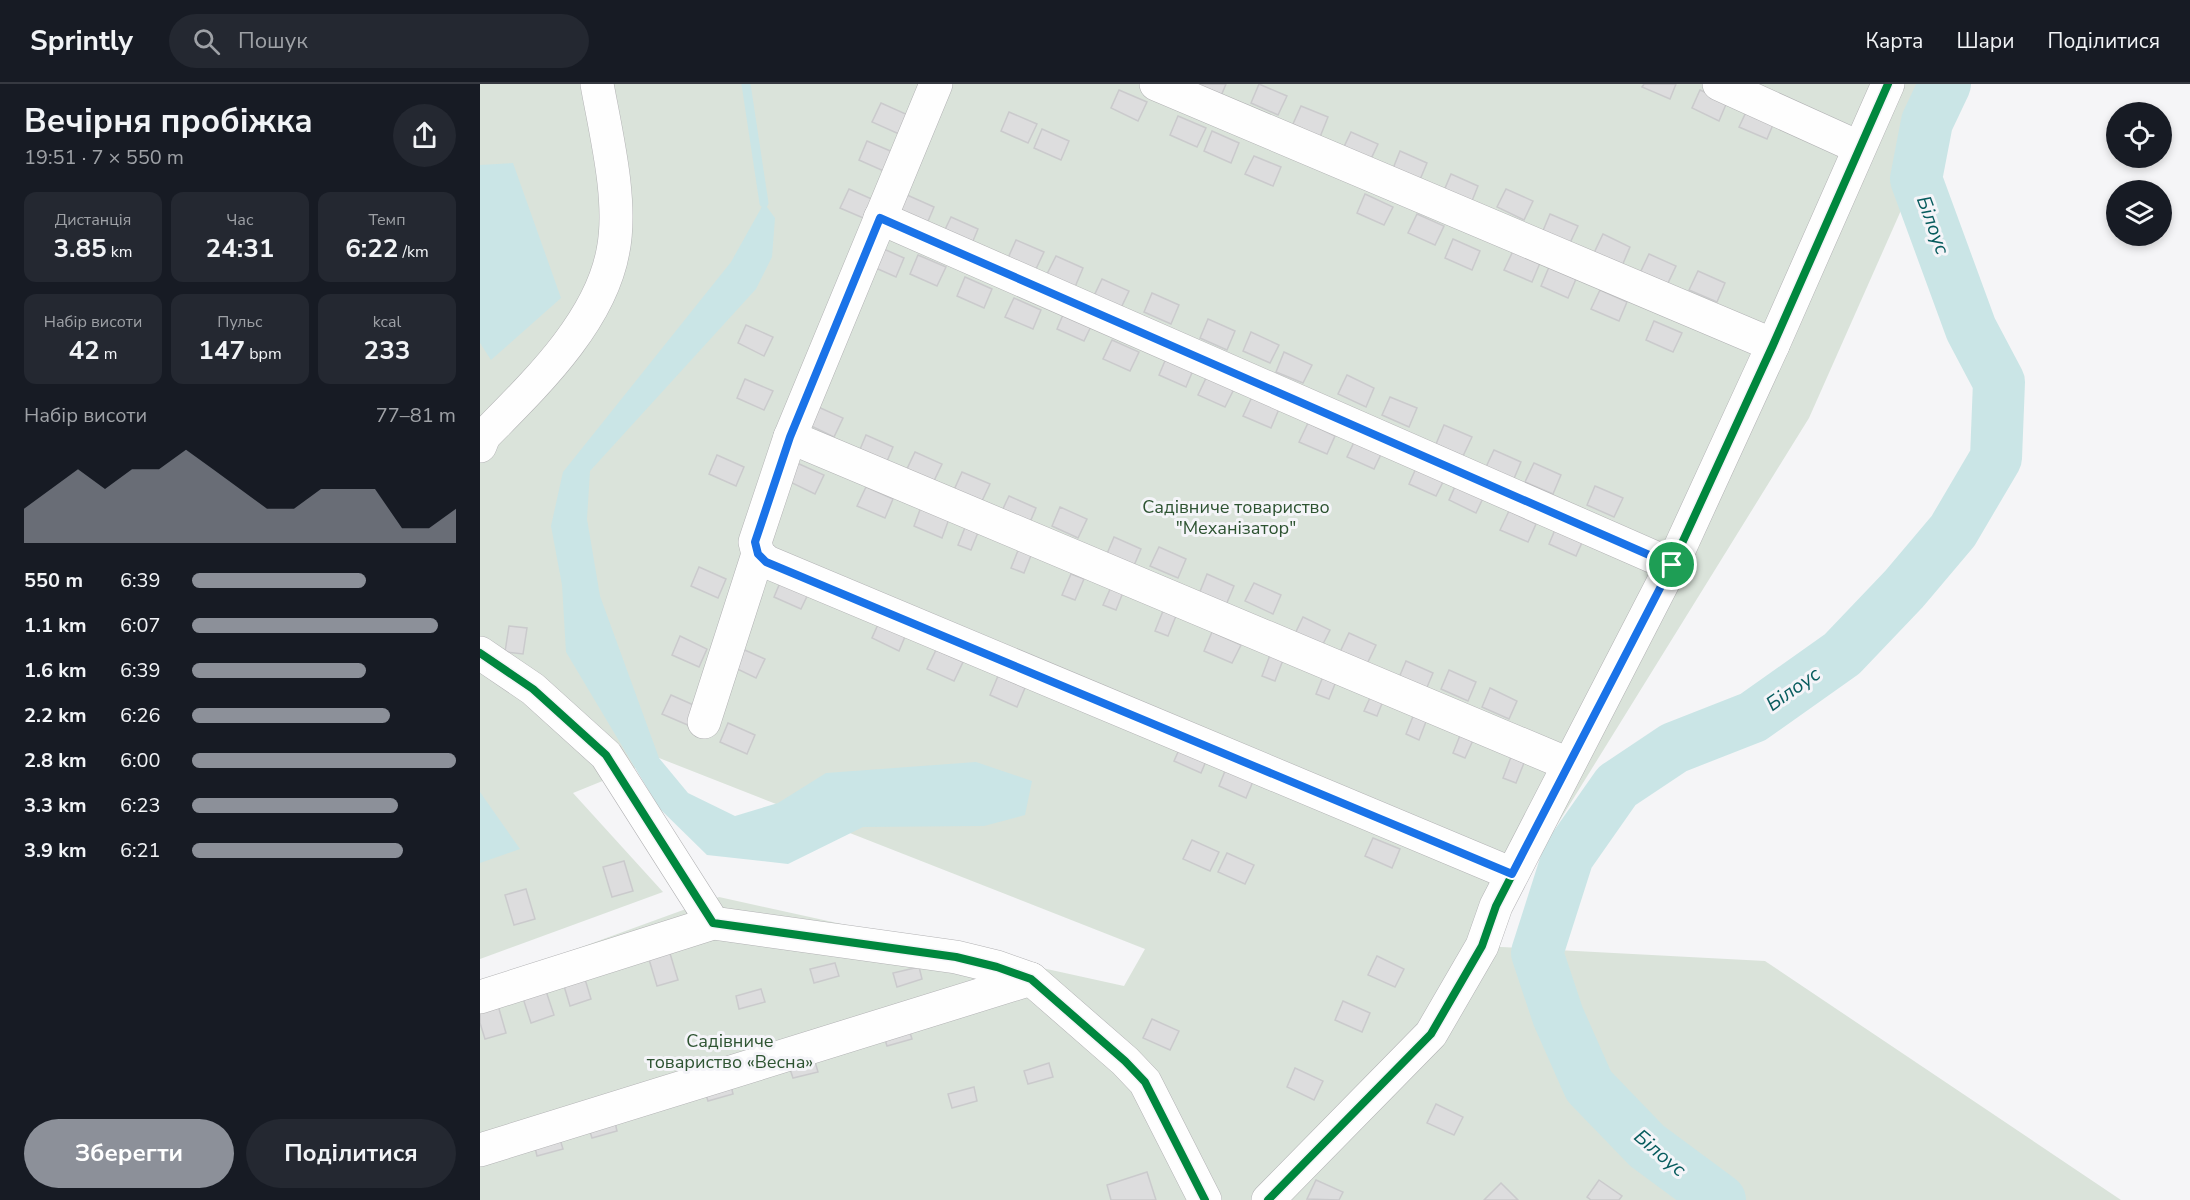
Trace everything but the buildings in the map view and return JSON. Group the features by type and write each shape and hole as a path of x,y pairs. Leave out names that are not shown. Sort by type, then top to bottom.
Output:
{"street":[{"path":"480,446 484,436 540,378 597,302 614,251 615,184 597,84"},
{"path":"936,84 790,437 755,542 758,554 766,562 1512,874"},
{"path":"1156,84 1773,345"},
{"path":"1719,84 1858,147"},
{"path":"1269,1200 1431,1034 1482,946 1496,906 1672,565 1773,345 1858,147 1888,84"},
{"path":"880,218 1672,565"},
{"path":"790,437 1568,764"},
{"path":"704,722 758,554"},
{"path":"480,654 533,689 606,755 713,923"},
{"path":"480,997 713,923 956,957 997,967 1031,979 1125,1061 1145,1082 1205,1200"},
{"path":"480,1149 1031,979"}],"green space":[{"name":"Садівниче товариство \"Механізатор\"","path":"480,84 1957,84 1809,418 1482,946 1765,961 2121,1200 480,1200 480,984 719,897 1124,986 1145,949 659,758 573,793 663,892 480,959"}],"water":[{"path":"513,163 561,298 491,360 480,343 480,165"},
{"path":"764,203 775,218 772,257 756,289 590,471 587,519 600,596 659,758 688,793 735,816 778,803 826,773 976,762 1032,781 1025,815 984,826 863,827 788,864 707,855 659,808 566,652 562,585 551,526 563,472 731,262"},
{"path":"480,792 520,849 480,863"}],"waterway":[{"path":"746,84 764,203"},
{"name":"Білоус","path":"1720,1200 1647,1146 1589,1086 1558,1016 1537,953 1568,856 1617,786 1674,748 1753,717 1842,654 1904,589 1953,531 1996,458 1999,382 1971,329 1916,179 1927,122 1945,84"}],"cycle path":[{"path":"1268,1200 1431,1034 1482,946 1496,906 1672,565 1773,345 1888,84"},
{"path":"480,653 533,689 606,755 713,923 956,957 997,967 1031,979 1125,1061 1145,1082 1205,1200"}],"route":[{"path":"880,218 1672,565 1512,874 766,562 758,554 755,542 790,437 880,218"}],"park label":[{"name":"Садівниче товариство «Весна»","path":"730,1051"}]}
